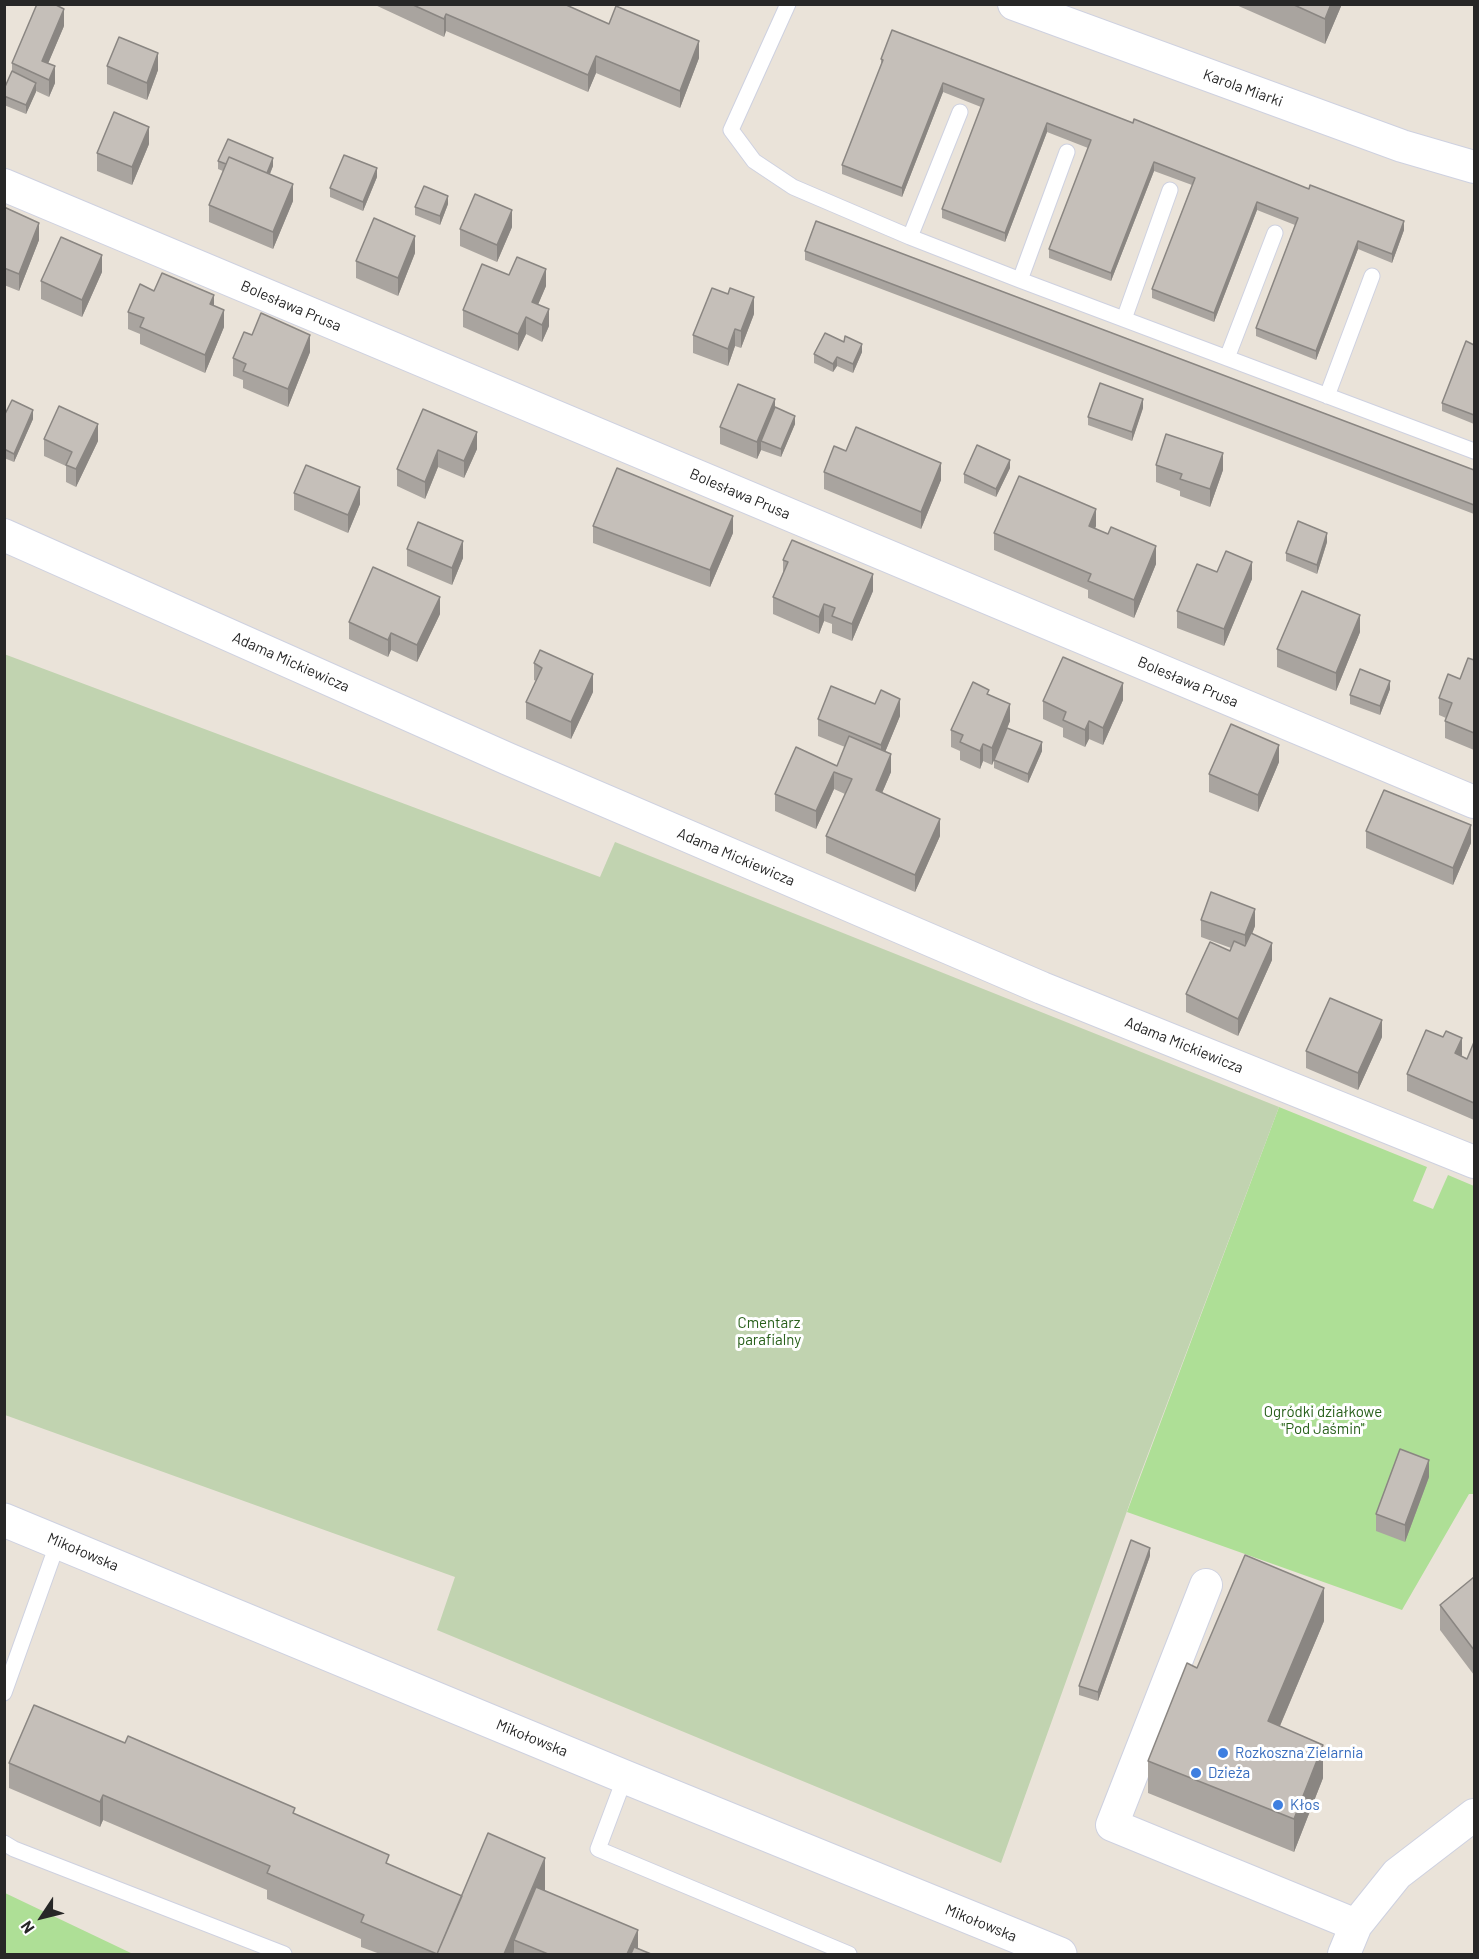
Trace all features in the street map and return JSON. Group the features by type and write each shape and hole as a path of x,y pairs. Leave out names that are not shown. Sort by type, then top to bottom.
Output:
{"street":[{"name":"Karola Miarki","path":"1014,4 1402,146 1474,167"},
{"name":"Bolesława Prusa","path":"4,186 1474,802"},
{"name":"Adama Mickiewicza","path":"4,535 508,759 1031,984 1474,1162"},
{"name":"Mikołowska","path":"4,1520 1060,1954"},
{"path":"1206,1585 1112,1825 1356,1925"},
{"path":"1344,1954 1356,1925 1397,1874 1474,1815"}],"lane":[{"path":"788,4 731,130 754,160 793,187 910,237 1020,280 1474,451"},
{"path":"910,237 960,112"},
{"path":"1020,280 1067,152"},
{"path":"1124,319 1170,190"},
{"path":"1227,358 1275,233"},
{"path":"1327,396 1372,276"},
{"path":"4,1693 58,1542"},
{"path":"625,1777 598,1849 849,1954"},
{"path":"4,1843 14,1849 284,1954"}],"green space":[{"name":"Cmentarz parafialny","path":"4,654 600,877 615,842 1279,1107 1137,1483 1001,1863 437,1630 455,1577 5,1415"},
{"name":"Ogródki działkowe \"Pod Jaśmin\"","path":"1279,1107 1427,1167 1413,1201 1433,1209 1448,1175 1474,1186 1474,1494 1469,1494 1402,1610 1127,1512"},
{"path":"5,1893 133,1954 5,1954"}],"building":[{"path":"37,4 54,4 64,9 42,61 55,66 49,80 12,63"},
{"path":"411,4 564,4 609,24 616,6 699,41 680,91 596,56 588,75 446,14 444,19"},
{"path":"1292,4 1331,4 1325,19"},
{"path":"892,30 1133,123 1134,119 1309,189 1310,185 1404,221 1392,254 1358,241 1316,351 1256,328 1298,218 1257,202 1214,313 1152,289 1195,178 1154,162 1111,273 1049,249 1091,140 1047,123 1005,233 942,209 984,99 943,83 902,188 842,165 883,60 881,59"},
{"path":"119,37 158,53 147,83 107,66"},
{"path":"12,71 36,83 26,105 4,96 4,89"},
{"path":"114,112 149,127 132,167 97,153"},
{"path":"228,139 273,158 267,173 229,157 226,164 218,161"},
{"path":"344,155 377,168 363,202 330,188"},
{"path":"229,157 293,184 273,232 209,205"},
{"path":"424,186 448,196 440,216 415,207"},
{"path":"475,194 512,210 497,245 460,229"},
{"path":"4,207 39,223 19,274 4,268"},
{"path":"374,218 415,236 398,278 356,261"},
{"path":"816,221 1474,470 1474,505 805,251"},
{"path":"61,237 102,255 82,300 41,281"},
{"path":"517,257 546,269 532,302 549,309 542,325 526,317 518,334 463,310 482,264 509,275"},
{"path":"162,273 214,295 210,304 224,310 205,355 140,327 144,318 128,312 140,284 154,291"},
{"path":"712,288 728,294 730,288 754,297 741,331 735,329 728,349 693,335"},
{"path":"261,313 310,335 288,389 243,371 246,364 233,358 244,332 252,335"},
{"path":"825,333 844,342 845,336 862,344 853,364 837,357 833,364 814,354"},
{"path":"1466,341 1474,345 1474,415 1442,403"},
{"path":"1100,383 1143,399 1132,432 1088,417"},
{"path":"738,384 775,399 757,442 720,427"},
{"path":"12,400 33,410 14,454 4,449 4,416"},
{"path":"59,406 98,424 76,469 66,465 72,452 44,439"},
{"path":"775,407 795,416 781,449 761,441"},
{"path":"423,409 477,432 464,461 438,450 425,482 397,469"},
{"path":"856,427 941,463 921,512 824,472 834,446 846,451"},
{"path":"1166,434 1223,453 1210,489 1180,479 1182,474 1156,465"},
{"path":"977,445 1010,460 996,489 964,474"},
{"path":"306,465 360,487 348,515 294,493"},
{"path":"617,468 733,516 710,570 593,526"},
{"path":"1019,476 1096,509 1089,526 1108,534 1111,527 1156,546 1134,600 1088,581 1091,574 994,533"},
{"path":"1298,521 1327,533 1317,565 1286,553"},
{"path":"418,522 463,541 452,568 407,549"},
{"path":"792,540 873,574 852,624 832,616 835,608 824,604 819,617 773,597 788,562 783,560"},
{"path":"1226,551 1252,562 1224,629 1177,611 1197,564 1217,572"},
{"path":"373,567 440,597 417,645 391,633 388,640 349,622"},
{"path":"1302,591 1360,615 1336,673 1277,649"},
{"path":"540,650 593,674 571,722 526,702 542,668 534,663"},
{"path":"1063,657 1123,683 1103,728 1089,721 1085,730 1063,720 1066,712 1043,701"},
{"path":"1468,658 1474,660 1474,733 1445,721 1452,703 1439,698 1448,674 1460,679"},
{"path":"1360,669 1390,681 1380,706 1350,695"},
{"path":"973,682 989,690 987,694 1010,704 992,748 983,744 980,751 960,742 963,735 951,730"},
{"path":"831,686 875,704 881,690 900,699 881,745 818,719"},
{"path":"1231,724 1279,745 1258,795 1209,774"},
{"path":"1007,728 1042,742 1028,774 994,760"},
{"path":"849,736 891,754 876,790 940,819 915,875 826,836 852,779 834,772 816,811 775,794 796,747 837,766"},
{"path":"1384,790 1471,825 1453,868 1366,831"},
{"path":"1211,892 1255,909 1245,935 1201,920"},
{"path":"1251,933 1272,943 1238,1019 1186,994 1210,942 1230,951 1234,941 1245,946"},
{"path":"1330,998 1382,1020 1358,1073 1306,1051"},
{"path":"1426,1030 1443,1037 1446,1031 1462,1038 1455,1053 1467,1059 1474,1042 1474,1103 1407,1074"},
{"path":"1400,1449 1429,1460 1405,1525 1376,1514"},
{"path":"1131,1540 1150,1548 1098,1692 1079,1686"},
{"path":"1245,1555 1324,1588 1268,1721 1323,1745 1294,1819 1148,1761 1187,1663 1197,1668"},
{"path":"1474,1577 1474,1650 1440,1605"},
{"path":"34,1705 125,1743 128,1736 295,1808 293,1813 389,1855 386,1863 462,1896 437,1954 361,1922 364,1915 267,1873 270,1866 103,1795 100,1802 9,1763"},
{"path":"488,1833 545,1858 504,1954 437,1954"},
{"path":"536,1887 638,1930 627,1954 548,1954 514,1940"},
{"path":"634,1947 651,1954 631,1954"}],"place":[{"name":"Rozkoszna Zielarnia","path":"1223,1753"},
{"name":"Dzieża","path":"1196,1773"},
{"name":"Kłos","path":"1278,1805"}]}
